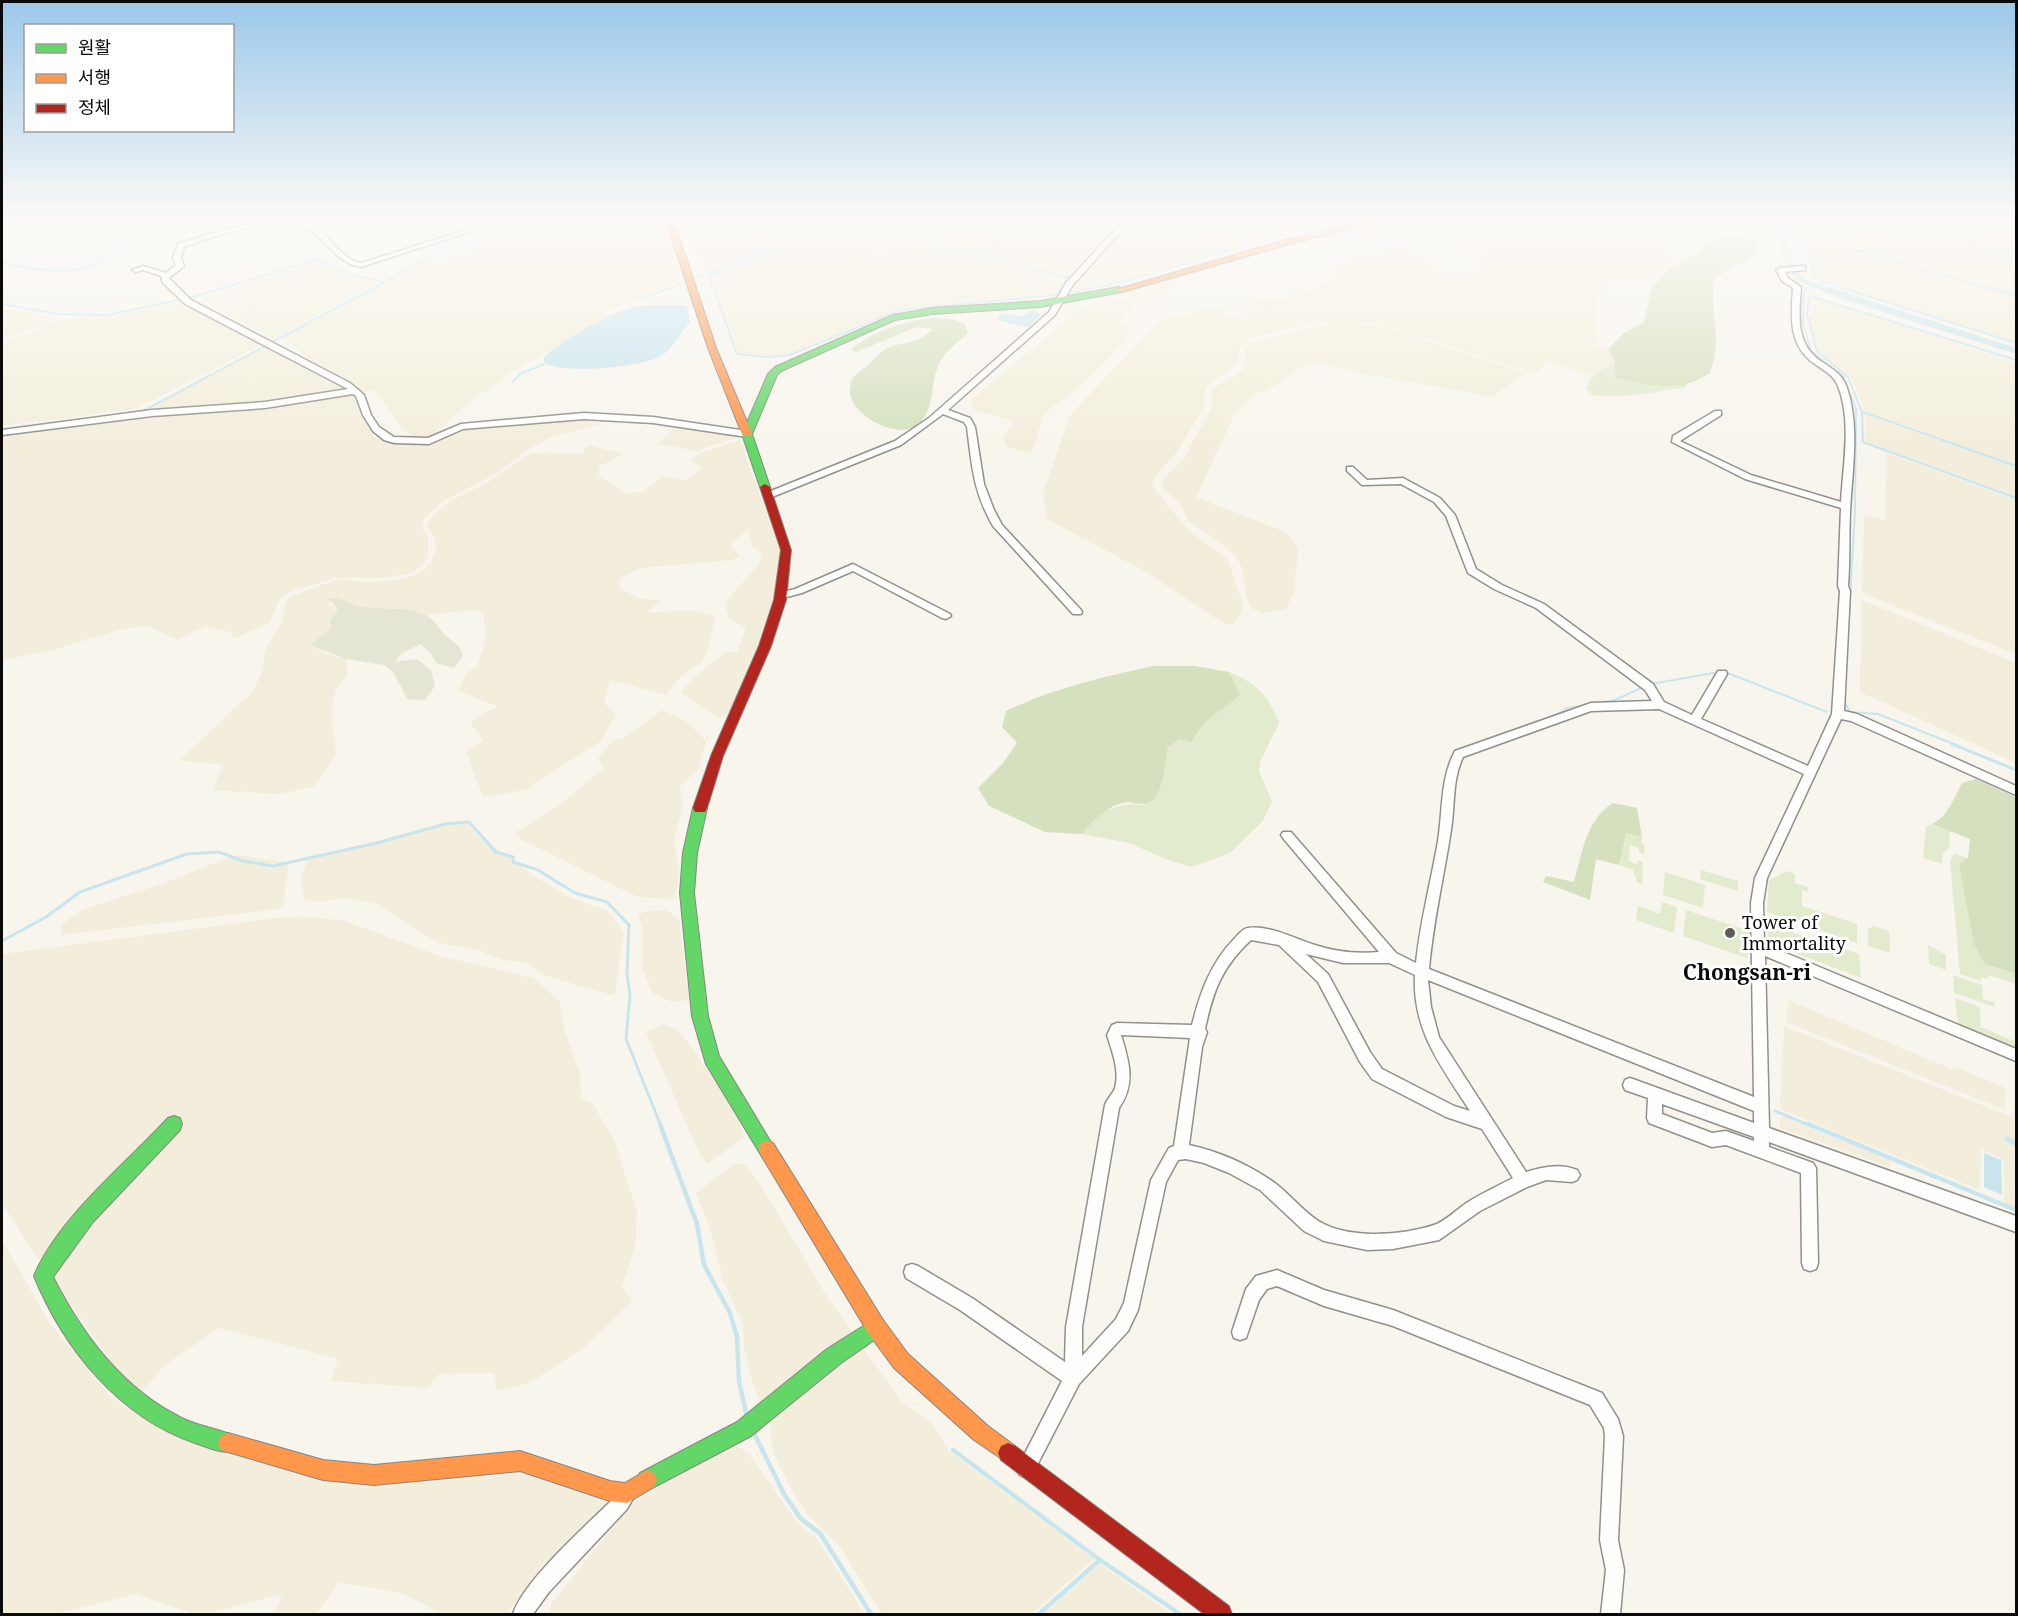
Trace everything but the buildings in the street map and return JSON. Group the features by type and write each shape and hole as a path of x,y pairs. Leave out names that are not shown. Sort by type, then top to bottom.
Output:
{"main road":[{"path":"696,296 712,348 769,495 786,550 783,595 772,632 711,773 694,840 687,891 696,992 704,1040 712,1059 876,1327 902,1361 931,1391 1026,1469 1221,1614"},
{"path":"747,434 773,374 778,369 873,326 893,318 933,311 1083,296"},
{"path":"174,1124 150,1153 83,1222 49,1264 43,1276 55,1302 104,1373 162,1419 190,1432 323,1470 374,1475 520,1461 610,1491 627,1493 655,1473 714,1446 755,1422 792,1395 835,1356 876,1327"}],"street":[{"path":"183,296 188,302 360,395 375,429 394,440 429,441 468,425 584,416 653,420 747,434"},
{"path":"1762,1150 1759,1106 1757,903 1761,878 1838,714 1845,591 1842,586 1847,549 1845,506 1848,418 1843,387 1832,372 1805,352 1795,323 1796,296"},
{"path":"769,495 912,435 1052,313 1060,298"},
{"path":"2,433 152,413 265,405 354,391"},
{"path":"942,411 967,420 971,427 979,484 998,526 1077,612"},
{"path":"1718,413 1676,438 1676,442 1748,477 1845,506"},
{"path":"1350,469 1365,483 1403,481 1437,500 1450,515 1472,571 1498,587 1540,606 1649,687 1660,705"},
{"path":"783,595 798,591 853,567 946,616"},
{"path":"1695,720 1722,674"},
{"path":"1523,1181 1433,1040 1424,1018 1422,973 1446,824 1450,782 1459,754 1584,709 1660,705 1810,772"},
{"path":"1838,714 1853,717 2016,791"},
{"path":"1287,835 1391,957 1422,973 1759,1106"},
{"path":"1179,1153 1200,1032 1211,985 1223,961 1248,934 1265,934 1324,954 1359,960 1391,957"},
{"path":"1281,939 1323,978 1365,1057 1377,1074 1451,1112 1486,1124"},
{"path":"1759,948 2016,1055"},
{"path":"1073,1378 1074,1327 1112,1105 1122,1094 1123,1065 1114,1035 1117,1029 1200,1032"},
{"path":"1630,1085 2016,1224"},
{"path":"1656,1094 1654,1118 1712,1140 1726,1138 1809,1168 1810,1263"},
{"path":"1026,1469 1073,1378 1122,1325 1132,1304 1159,1180 1174,1153 1204,1156 1234,1168 1265,1185 1310,1225 1330,1235 1367,1242 1393,1241 1438,1232 1475,1206 1523,1181 1546,1173 1572,1175"},
{"path":"912,1272 966,1304 1073,1378"},
{"path":"1240,1332 1252,1295 1262,1282 1277,1278 1324,1298 1393,1318 1596,1399 1612,1425 1614,1436 1609,1540 1615,1570 1611,1614"},
{"path":"522,1614 542,1585 621,1503 627,1493"}],"shaded area":[{"path":"204,296 352,296 273,339 199,298"},
{"path":"359,296 643,296 605,312 609,315 513,371 477,396 428,439 416,440 399,424 375,390 362,393 351,381 308,358 283,337"},
{"path":"717,296 1038,296 899,309 790,354 739,353"},
{"path":"1126,296 1150,296 1133,306 1120,322 1128,326 1126,340 1085,382 1044,414 1031,454 1006,446 1003,438 1015,422 971,408 972,399 1085,305 1125,299"},
{"path":"1290,296 1599,296 1597,347 1608,349 1615,364 1599,369 1591,376 1549,361 1536,373 1372,322 1306,324 1262,334 1245,342 1239,348 1238,363 1206,387 1203,408 1177,452 1152,480 1154,488 1188,530 1227,559 1242,600 1242,612 1233,626 1218,620 1146,572 1047,519 1043,492 1071,414 1161,319 1215,308 1241,320 1250,318 1247,308 1253,302"},
{"path":"1814,296 2016,363 2016,465 1865,411 1852,378 1819,351 1809,317"},
{"path":"1873,296 2016,297 2016,342"},
{"path":"185,301 202,314 263,344 135,409 2,426 2,346 4,343 61,320 107,318"},
{"path":"2,308 40,315 59,318 2,340"},
{"path":"1375,325 1525,372 1493,397 1355,372 1316,361 1304,365 1276,385 1252,396 1234,415 1196,497 1288,533 1298,548 1294,593 1286,609 1264,613 1251,608 1247,600 1243,570 1237,558 1225,546 1188,521 1181,504 1162,488 1162,481 1185,456 1211,410 1213,389 1244,369 1246,357 1244,349 1250,343 1318,326"},
{"path":"267,345 348,390 285,402 146,413 185,387"},
{"path":"350,394 356,396 359,410 376,438 403,444 434,441 462,429 479,426 584,420 603,424 553,436 531,448 495,474 445,500 424,518 422,527 428,535 428,556 412,573 388,578 335,578 295,590 286,594 279,601 269,623 234,639 231,633 206,626 178,640 147,626 123,629 45,652 2,660 2,436"},
{"path":"1865,414 2016,467 2016,497 1869,443 1865,440"},
{"path":"677,424 738,437 697,451 658,444"},
{"path":"740,440 780,551 781,569 764,638 730,711 719,719 681,693 692,679 725,652 737,652 746,628 730,619 726,608 727,600 758,565 762,553 753,548 748,530 730,544 740,556 732,560 640,568 620,579 620,588 638,598 661,601 646,613 690,610 715,616 709,647 702,662 680,677 666,695 610,680 604,703 616,714 601,741 525,790 483,797 466,752 483,740 470,722 497,706 458,691 466,673 477,667 486,639 484,613 473,610 426,615 397,608 369,610 351,605 339,598 327,600 338,611 332,628 311,645 327,654 346,659 348,674 335,692 331,711 336,754 313,787 279,794 213,790 222,765 180,760 253,691 262,672 265,651 282,621 285,603 291,596 339,579 367,582 397,580 418,574 430,564 436,550 434,536 427,526 431,518 450,501 487,483 531,453 581,454 589,445 624,454 599,466 599,476 626,493 642,492 664,476 686,481 702,468 690,460 698,454"},
{"path":"1887,453 2016,500 2016,654 1862,593 1864,515 1885,520"},
{"path":"1862,600 2016,663 2016,763 1860,692"},
{"path":"662,710 686,721 706,741 698,770 680,786 683,806 674,840 679,871 675,899 638,897 522,840 516,832 558,806 603,769 598,758 615,738 621,740"},
{"path":"447,823 468,824 480,837 537,878 573,899 607,910 624,932 615,993 611,995 540,974 527,962 502,960 477,950 438,943 377,904 349,898 317,902 304,899 301,879 308,858"},
{"path":"245,856 289,863 283,906 278,909 61,935 61,925 82,910 159,885 230,857"},
{"path":"666,910 679,919 689,1000 672,1002 652,993 642,966 642,926 638,915 646,911"},
{"path":"313,917 345,921 440,956 534,978 560,1002 564,1028 580,1074 581,1099 593,1104 615,1142 637,1212 635,1247 622,1287 632,1301 585,1347 531,1382 497,1391 494,1373 439,1374 428,1388 331,1381 338,1359 219,1328 165,1365 142,1392 121,1375 44,1268 2,1203 2,954 277,918"},
{"path":"1788,1000 1954,1070 1955,1067 2006,1088 2005,1110 1786,1022"},
{"path":"663,1024 678,1030 686,1040 734,1108 744,1138 707,1164 699,1153 646,1032"},
{"path":"1784,1026 2012,1117 2014,1105 2016,1106 2016,1142 2006,1137 2005,1139 2016,1145 2016,1208 2004,1203 2004,1160 1981,1149 1980,1190 1780,1109"},
{"path":"1780,1116 1890,1160 1890,1167 1780,1128"},
{"path":"734,1164 744,1164 761,1185 824,1292 902,1403 932,1423 948,1450 1094,1559 1031,1614 882,1614 838,1544 808,1515 792,1491 773,1452 770,1423 754,1387 745,1353 742,1322 722,1278 710,1228 696,1193"},
{"path":"2,1240 49,1322 111,1398 156,1426 319,1477 516,1468 608,1495 607,1506 545,1567 505,1614 442,1614 404,1594 339,1582 316,1614 275,1614 282,1594 204,1614 194,1614 136,1594 55,1614 2,1614"},
{"path":"735,1445 749,1453 798,1524 817,1539 865,1614 549,1614 552,1603 631,1504 708,1455"},
{"path":"1100,1564 1172,1614 1044,1614"}],"green space":[{"path":"1650,296 1713,296 1716,338 1709,374 1678,386 1660,386 1614,377 1615,361 1608,349 1623,334 1644,322"},
{"path":"933,318 952,319 965,324 968,333 940,361 927,413 917,425 908,429 883,426 871,420 853,401 850,390 853,378 884,350 921,338 933,329 916,327 857,352 851,350 869,337 889,328"},
{"path":"1615,364 1614,377 1638,383 1687,384 1684,388 1638,394 1592,395 1586,388 1591,378 1601,370"},
{"path":"339,598 361,607 404,609 425,615 458,646 463,655 454,668 436,663 430,652 420,644 401,654 395,662 417,659 431,670 435,686 425,700 407,699 394,673 384,665 346,659 310,645 331,629 330,620 338,611 333,603 326,599"},
{"path":"1154,666 1195,666 1229,672 1240,694 1203,725 1192,742 1180,739 1168,747 1162,782 1153,800 1145,804 1126,802 1116,805 1100,816 1082,834 1045,832 989,806 978,788 1003,763 1017,743 1002,727 1006,711 1060,690"},
{"path":"1229,672 1247,681 1266,697 1279,723 1260,762 1259,772 1272,801 1263,821 1230,853 1192,867 1168,860 1129,843 1082,834 1095,819 1109,809 1125,805 1144,805 1162,777 1168,747 1180,739 1192,742 1203,725 1239,694"},
{"path":"1976,779 2016,797 2016,974 1985,964 1974,944 1959,864 1968,858 1970,839 1932,824 1946,812 1962,783"},
{"path":"1613,803 1637,808 1642,837 1626,833 1619,865 1596,859 1590,900 1543,882 1546,876 1574,882 1586,838 1597,818"},
{"path":"1932,824 1950,831 1949,848 1943,853 1942,864 1923,858 1926,827"},
{"path":"1626,832 1642,837 1642,844 1645,845 1644,854 1639,852 1639,848 1630,845 1629,861 1637,864 1638,860 1643,862 1642,884 1637,882 1633,870 1619,865"},
{"path":"1955,854 1968,858 1959,865 1985,964 2016,974 2016,984 1988,975 1988,979 1981,977 1981,981 1960,974 1950,860"},
{"path":"1701,870 1738,881 1738,891 1700,879"},
{"path":"1787,871 1795,874 1795,883 1808,887 1808,892 1802,890 1802,906 1857,924 1857,943 1767,912 1769,880"},
{"path":"1665,872 1705,885 1703,908 1663,895"},
{"path":"1662,902 1677,907 1674,933 1636,920 1638,906 1660,914"},
{"path":"1686,910 1749,931 1747,958 1683,936"},
{"path":"1767,924 1859,954 1861,978 1774,945 1768,939"},
{"path":"1874,926 1889,931 1890,953 1868,946 1868,929"},
{"path":"1928,945 1946,955 1946,970 1929,964"},
{"path":"1953,975 1982,985 1983,999 1995,1003 1995,1007 1954,993"},
{"path":"1955,998 1980,1007 1981,1027 2016,1042 2016,1048 1958,1024"}],"water":[{"path":"1836,296 1857,296 2016,348 2016,354"},
{"path":"646,305 687,306 690,322 674,344 661,356 637,364 602,368 567,368 544,363 544,357 564,342 617,313"},
{"path":"1033,310 1041,315 1028,327 1001,321 997,317 1004,313 1020,317"},
{"path":"1984,1153 2001,1160 2002,1195 1984,1187"}],"waterway":[{"path":"2,304 58,314 108,315 195,296"},
{"path":"145,410 358,296"},
{"path":"716,296 737,354 766,357 790,355 900,310 1043,296"},
{"path":"1804,296 1803,323 1811,351 1843,376 1856,409 1855,511 1846,670"},
{"path":"1810,296 1807,313 1817,351 1848,377 1862,412 1863,442 2016,498"},
{"path":"1811,296 2016,360"},
{"path":"1869,296 2016,343"},
{"path":"513,382 520,374 544,364"},
{"path":"1863,412 2016,466"},
{"path":"1651,684 1719,672"},
{"path":"1725,672 1827,712"},
{"path":"1597,703 1615,700 1643,687"},
{"path":"1844,701 1850,712"},
{"path":"1552,717 1567,708 1587,705"},
{"path":"1849,712 1878,714 1956,745"},
{"path":"1952,744 2016,770"},
{"path":"2,941 46,917 80,892 187,854 219,852 243,861 273,866 377,843 445,824 469,822 496,852 513,857 513,862 538,870 575,893 607,902 629,925 627,974 630,995 626,1039 661,1126"},
{"path":"1775,1111 1811,1126"},
{"path":"660,1124 697,1224 704,1265 730,1313 737,1337 739,1382 747,1417"},
{"path":"1808,1124 2016,1210"},
{"path":"2007,1139 2016,1144"},
{"path":"753,1431 784,1494 801,1519 820,1533 871,1614"},
{"path":"953,1450 1100,1560"},
{"path":"1039,1614 1100,1560"},
{"path":"1100,1560 1180,1614"}],"traffic: fast":[{"path":"765,487 747,434 773,374 778,369 893,318 933,311 1040,304 1083,296"},
{"path":"700,808 690,853 687,893 700,1016 712,1059 767,1149"},
{"path":"174,1124 87,1215 70,1235 43,1276 78,1338 92,1357 125,1391 143,1406 171,1423 228,1443"},
{"path":"647,1480 744,1429 834,1356 876,1327"}],"traffic: slow":[{"path":"695,296 712,348 747,434"},
{"path":"767,1149 876,1327 901,1361 981,1433 1008,1453"},
{"path":"228,1443 323,1470 374,1475 520,1461 610,1491 627,1493 647,1480"}],"traffic: jam":[{"path":"700,808 717,756 765,646 780,600 786,550 765,487"},
{"path":"1008,1453 1221,1614"}],"place":[{"name":"Tower of Immortality","path":"1730,933"}],"district":[{"name":"Chongsan-ri","path":"1747,973"}]}
